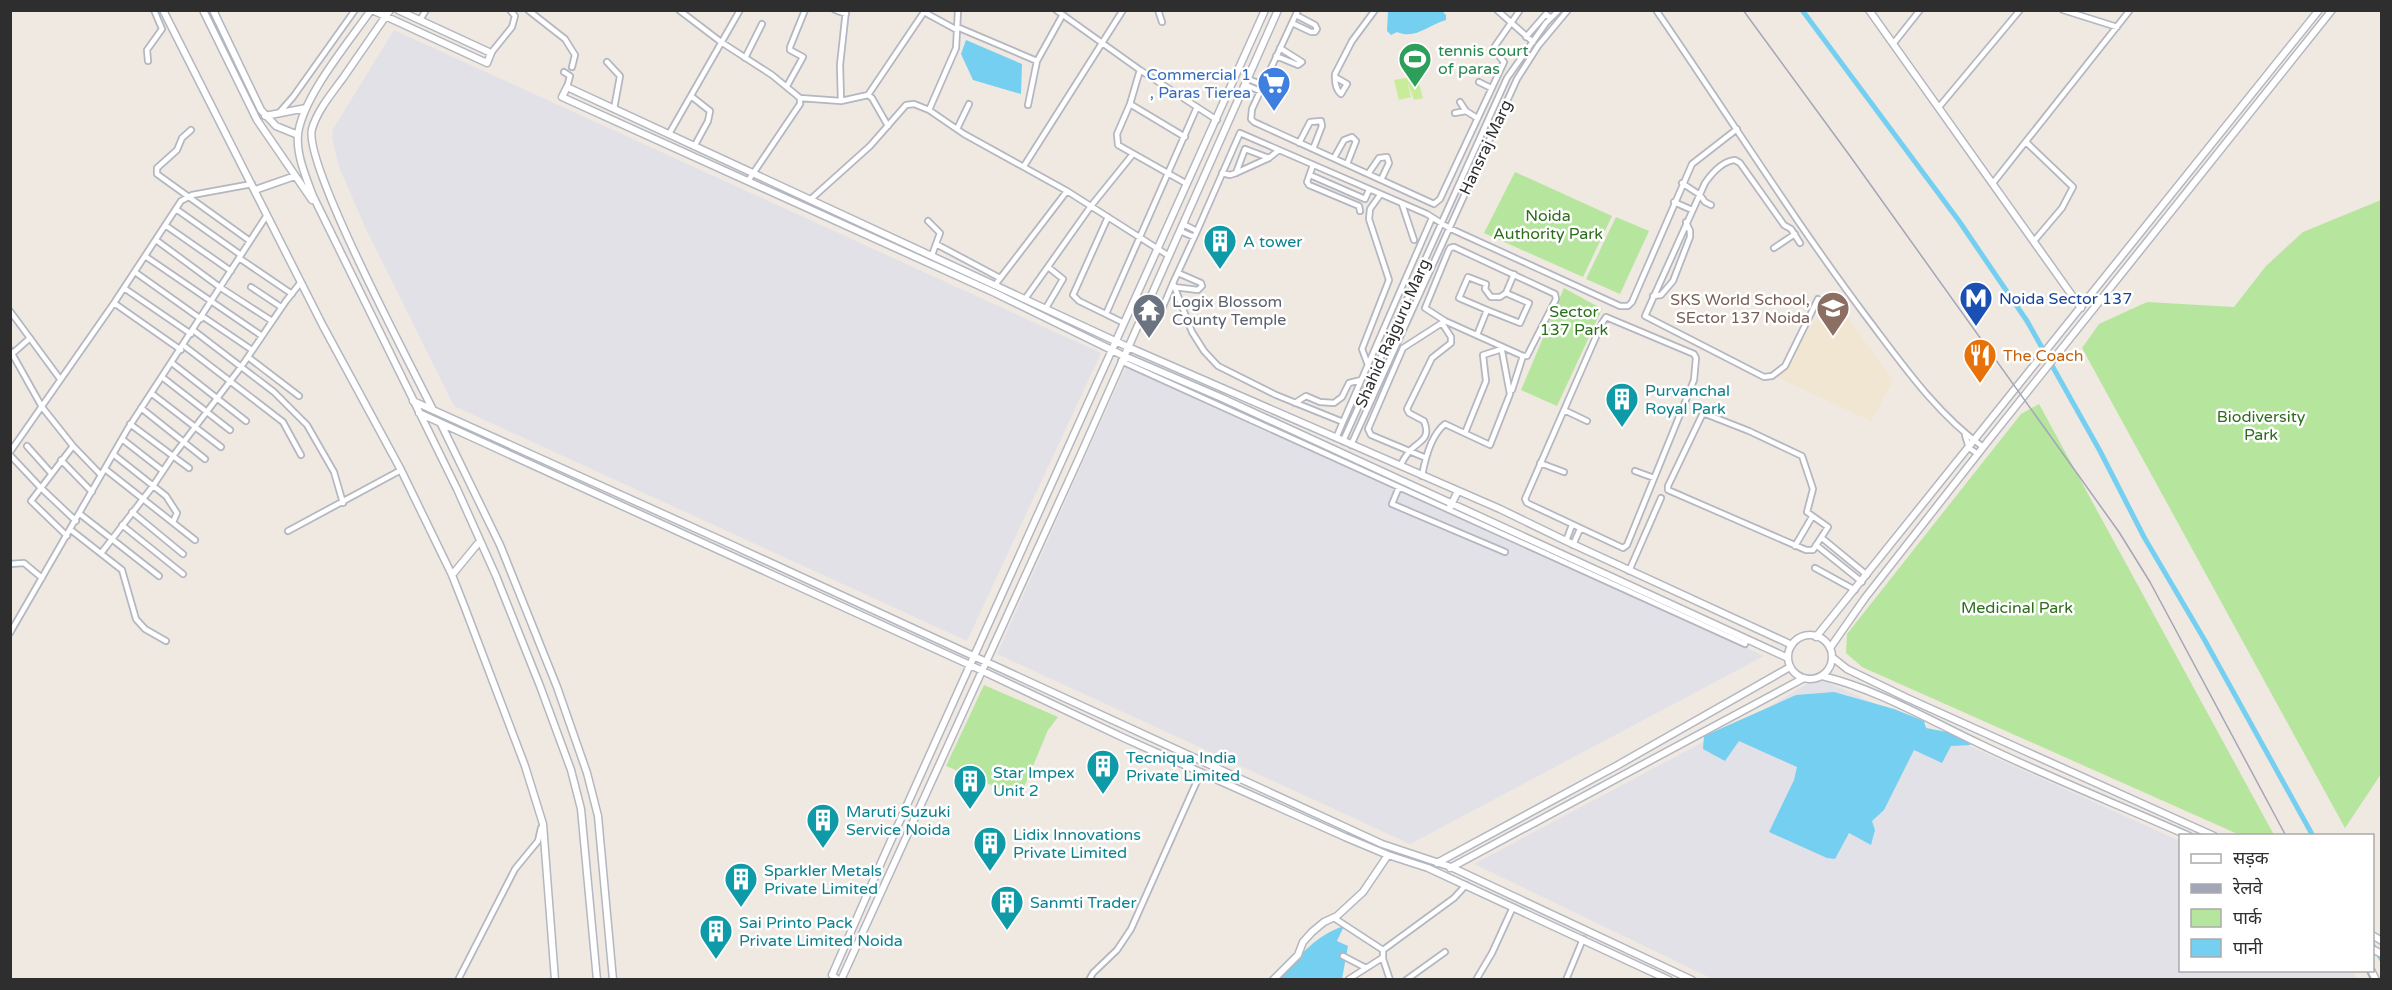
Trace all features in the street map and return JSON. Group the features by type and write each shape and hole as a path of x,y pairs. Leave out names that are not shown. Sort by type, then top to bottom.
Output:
{"street":[{"path":"148,61 147,50 162,29 154,10"},
{"path":"163,10 301,282 401,470 452,575 510,725 542,820 555,980"},
{"path":"203,10 257,120 320,210"},
{"path":"213,10 265,116 282,130 298,135"},
{"path":"277,115 293,97 355,10"},
{"path":"510,10 514,16 512,27 491,53 487,63 371,10 306,108 298,135 303,169 320,210 480,541 540,686 575,785 581,809 597,980"},
{"path":"390,10 328,98 315,121 311,139 320,168 358,262 500,545 557,687 593,791 600,834 614,980"},
{"path":"398,10 407,12 491,53"},
{"path":"420,20 426,10"},
{"path":"514,16 528,10 565,39 575,55 572,67"},
{"path":"679,10 721,42 787,86 800,98 841,101 868,95 924,12 957,29 1037,61"},
{"path":"669,134 740,10"},
{"path":"787,86 803,57 790,50 789,47 806,10"},
{"path":"835,10 846,12 840,65 841,101"},
{"path":"929,110 956,48 958,10"},
{"path":"1056,10 1140,70 1217,120"},
{"path":"1024,166 1122,10"},
{"path":"1158,10 1162,21"},
{"path":"1265,10 832,975 840,980 1123,359 1278,10"},
{"path":"1335,77 1352,41 1375,10"},
{"path":"1497,10 1538,46"},
{"path":"1292,23 1311,32 1317,29 1315,25 1297,13 1292,23 1276,56 1260,91 1252,110 1251,119 1434,204 1438,202 1444,190 1504,62 1494,48 1520,10"},
{"name":"Hansraj Marg","path":"1441,225 1507,78 1532,42 1559,10"},
{"name":"Hansraj Marg","path":"1449,228 1517,79 1538,46 1568,10"},
{"path":"1656,10 1838,279 1917,384 1965,435 1983,447"},
{"path":"1869,10 2081,308"},
{"path":"1893,44 1920,10"},
{"path":"1939,107 2020,10"},
{"path":"2062,10 2117,27"},
{"path":"1993,183 2130,10"},
{"path":"1816,637 2319,10"},
{"path":"1830,648 1865,598 1983,447 2332,10"},
{"path":"1526,37 1548,12 1551,18"},
{"path":"1028,105 1037,61 1062,16"},
{"path":"746,57 762,24"},
{"path":"1276,56 1298,65 1302,62 1280,48"},
{"path":"607,62 620,76 614,109"},
{"path":"1140,70 1116,140 1118,145 1188,184"},
{"path":"564,72 570,76 562,97 994,293 1112,351 1123,359 1399,486 1450,506"},
{"path":"1247,82 1263,85"},
{"path":"1247,82 1260,91"},
{"path":"1479,82 1491,88"},
{"path":"567,87 1128,347 1458,491 1792,645"},
{"path":"868,95 888,126"},
{"path":"691,96 710,111 708,121 694,145"},
{"path":"748,181 800,104 800,98"},
{"path":"1461,102 1466,111 1477,118"},
{"path":"811,199 846,169 909,104 929,110 957,129 1067,191 1169,256"},
{"path":"957,129 969,104"},
{"path":"1130,104 1185,137"},
{"path":"1106,314 1197,107"},
{"path":"265,116 306,108"},
{"path":"1455,113 1466,111"},
{"path":"1299,143 1310,122 1321,122 1322,126 1313,149"},
{"path":"1141,318 1155,324 1240,133 1402,204 1432,218 1441,225 1620,306 1628,306 1632,302 1682,183 1694,161 1737,129"},
{"path":"191,130 182,138 177,150 156,171 161,178 250,241"},
{"path":"1334,158 1344,140 1352,137 1356,145 1347,164"},
{"path":"2026,142 2073,187 2062,208 2034,241"},
{"path":"1236,173 1245,149 1269,158"},
{"path":"1222,173 1230,175 1236,173 1269,158 1279,150"},
{"path":"1025,299 1091,206 1133,154"},
{"path":"1368,174 1379,158 1387,157 1389,163 1381,180"},
{"path":"1800,243 1751,177 1735,160 1728,161 1712,173 1692,210 1646,316 1764,377 1772,376 1785,366 1818,299"},
{"path":"1313,165 1307,182 1309,185 1359,206 1360,212"},
{"path":"1310,175 1365,200 1369,190"},
{"path":"76,520 40,487 10,454 146,256 181,201 188,196 262,187 295,176"},
{"path":"1446,183 1458,189"},
{"path":"1682,183 1711,206"},
{"path":"1444,190 1455,195"},
{"path":"995,285 1067,191"},
{"path":"1368,365 1362,349 1389,280 1369,219 1370,209 1380,195"},
{"path":"1674,202 1692,210"},
{"path":"1402,204 1414,240"},
{"path":"176,209 292,294"},
{"path":"10,633 130,424 267,215"},
{"path":"1108,218 1073,295 1075,299 1124,323"},
{"path":"1336,438 1432,218"},
{"path":"928,221 940,233 932,255"},
{"path":"1653,296 1661,295 1675,277 1690,237 1686,222"},
{"path":"165,225 231,271"},
{"name":"Shahid Rajguru Marg","path":"1343,441 1441,225"},
{"path":"1774,248 1801,225"},
{"path":"1182,228 1197,231"},
{"path":"1182,228 1194,237"},
{"name":"Shahid Rajguru Marg","path":"1352,445 1449,228"},
{"path":"156,240 221,288 272,321"},
{"path":"936,244 1000,278"},
{"path":"1422,476 1426,458 1439,428 1444,424 1490,445 1523,356 1529,353 1556,299 1556,294 1454,247 1450,248 1425,308"},
{"path":"146,256 262,336"},
{"path":"1506,293 1529,303 1520,323 1459,298 1468,277 1486,284 1485,290 1491,297 1500,297 1506,293 1515,259"},
{"path":"1046,308 1063,279 1048,267"},
{"path":"135,272 252,351"},
{"path":"1174,285 1198,290 1202,286 1201,283 1178,273"},
{"path":"102,552 241,367 281,307 301,282"},
{"path":"1174,285 1192,332 1204,351 1218,366 1295,403 1343,422"},
{"path":"251,287 281,307"},
{"path":"124,288 192,332 274,392 310,430 334,472 343,503"},
{"path":"114,303 230,381 286,425 301,455"},
{"path":"1415,303 1444,322 1523,356"},
{"path":"1477,335 1487,310"},
{"path":"10,311 60,379"},
{"path":"1606,317 1694,354 1696,358 1694,380 1625,547 1621,548 1525,502 1540,463 1606,317"},
{"path":"1426,458 1371,435 1368,432 1368,426 1403,348 1444,322"},
{"path":"1400,466 1409,451 1420,444 1425,437 1426,424 1424,421 1407,411 1432,358 1452,340 1444,322"},
{"path":"30,338 11,353 42,407 73,446 101,475"},
{"path":"1501,347 1510,394"},
{"path":"1465,433 1486,381 1484,355 1501,347"},
{"path":"248,357 299,396"},
{"path":"1123,359 1221,398 1450,506 1788,658"},
{"path":"172,363 246,421"},
{"path":"162,377 230,430"},
{"path":"1295,403 1306,396 1320,402 1334,403 1342,397 1349,383 1361,380"},
{"path":"151,393 221,447"},
{"path":"413,401 1382,844 1451,867 1692,980"},
{"path":"141,408 205,459"},
{"path":"1564,410 1587,421"},
{"path":"419,413 1077,716 1388,855 1440,873 1669,980"},
{"path":"1703,413 1749,431 1802,456 1813,486 1807,512 1827,525 1828,530 1822,538 1810,551 1670,492 1667,488 1703,413"},
{"path":"130,424 189,468"},
{"path":"1965,435 1969,448 1978,454"},
{"path":"122,439 163,471"},
{"path":"27,446 51,473"},
{"path":"67,536 32,503 31,498 73,446"},
{"path":"113,454 168,498 177,511 173,522"},
{"path":"61,460 92,492"},
{"path":"1540,463 1564,472"},
{"path":"105,469 195,540"},
{"path":"288,531 401,470"},
{"path":"1635,471 1654,478"},
{"path":"1399,486 1392,504 1505,552"},
{"path":"1450,506 1458,491"},
{"path":"1629,571 1660,498"},
{"path":"132,512 183,554"},
{"path":"80,514 159,576"},
{"path":"1795,546 1812,517"},
{"path":"122,525 183,574"},
{"path":"1566,542 1572,525"},
{"path":"1573,545 1580,529"},
{"path":"71,530 117,565 125,575 132,608 140,624 166,641"},
{"path":"1822,538 1867,575"},
{"path":"452,575 480,541"},
{"path":"1816,545 1862,582"},
{"path":"10,564 24,563 42,578"},
{"path":"1815,568 1855,590"},
{"path":"1822,676 1830,666 1832,657 1830,648 1816,637 1803,637 1792,645 1788,658 1790,667 1796,674 1804,678 1813,679 1822,676 1840,680 2183,834"},
{"path":"1832,657 1847,669 1918,703 2210,834"},
{"path":"1428,868 1618,765 1790,667"},
{"path":"1440,873 1804,678"},
{"path":"1089,980 1093,973 1117,950 1131,929 1201,772"},
{"path":"458,980 515,869 538,841 542,820"},
{"path":"1273,980 1296,957 1303,942 1312,932 1324,922 1334,918 1365,890 1388,855"},
{"path":"1390,980 1382,957 1383,950 1454,898 1466,885"},
{"path":"1476,980 1492,953 1513,907"},
{"path":"1334,918 1383,950"},
{"path":"1566,980 1583,939"},
{"path":"1406,980 1445,952"},
{"path":"1343,956 1366,968"},
{"path":"1349,978 1382,957"}],"shaded area":[{"path":"394,30 1101,353 967,641 454,406 365,227 339,167 332,138 333,129"},
{"name":"SKS World School, SEctor 137 Noida","path":"1832,296 1893,381 1871,421 1777,377"},
{"path":"1126,366 1764,656 1410,844 997,654"},
{"path":"1814,676 2179,841 2179,972 2354,972 2357,979 1713,979 1474,864 1765,709 1807,684"}],"green space":[{"path":"1417,76 1423,98 1414,100 1407,81 1411,97 1399,100 1394,80"},
{"name":"Noida Authority Park","path":"1515,172 1612,216 1583,277 1484,233"},
{"name":"Biodiversity Park","path":"2381,200 2381,774 2345,828 2082,348 2099,324 2147,302 2234,307 2266,266 2303,232"},
{"path":"1616,217 1649,231 1620,294 1586,279"},
{"name":"Sector 137 Park","path":"1564,288 1602,309 1557,406 1521,390"},
{"name":"Medicinal Park","path":"2039,404 2273,834 2238,834 1862,667 1846,653 1847,634 2021,414"},
{"path":"984,685 1058,717 1048,730 1020,797 946,766"}],"water":[{"path":"1388,11 1442,11 1446,15 1446,20 1416,33 1397,32 1391,35 1387,31"},
{"path":"966,40 1022,64 1021,94 973,80 961,54"},
{"path":"1834,692 1894,709 1924,721 1926,728 1957,734 1971,745 1951,746 1942,763 1914,750 1884,810 1872,821 1875,830 1871,845 1849,833 1835,859 1827,858 1769,832 1794,780 1797,767 1739,741 1725,761 1703,749 1704,736 1796,695"},
{"path":"1344,926 1337,941 1348,946 1342,979 1280,979 1280,976 1309,947 1325,935"}],"waterway":[{"path":"1802,10 1959,221 2027,321 2100,451 2144,537 2204,639 2312,834"},
{"path":"2374,947 2382,960"}],"railway":[{"path":"1743,10 2119,532 2150,582 2285,834"},
{"path":"2367,972 2371,980"}],"place":[{"name":"tennis court of paras","path":"1415,88"},
{"name":"Commercial 1 , Paras Tierea","path":"1274,112"},
{"name":"A tower","path":"1220,270"},
{"name":"Noida Sector 137","path":"1976,327"},
{"name":"SKS World School, SEctor 137 Noida","path":"1833,337"},
{"name":"Logix Blossom County Temple","path":"1149,339"},
{"name":"The Coach","path":"1980,384"},
{"name":"Purvanchal Royal Park","path":"1622,428"},
{"name":"Tecniqua India Private Limited","path":"1103,795"},
{"name":"Star Impex Unit 2","path":"970,810"},
{"name":"Maruti Suzuki Service Noida","path":"823,849"},
{"name":"Lidix Innovations Private Limited","path":"990,872"},
{"name":"Sparkler Metals Private Limited","path":"741,908"},
{"name":"Sanmti Trader","path":"1007,931"},
{"name":"Sai Printo Pack Private Limited Noida","path":"716,960"}]}
